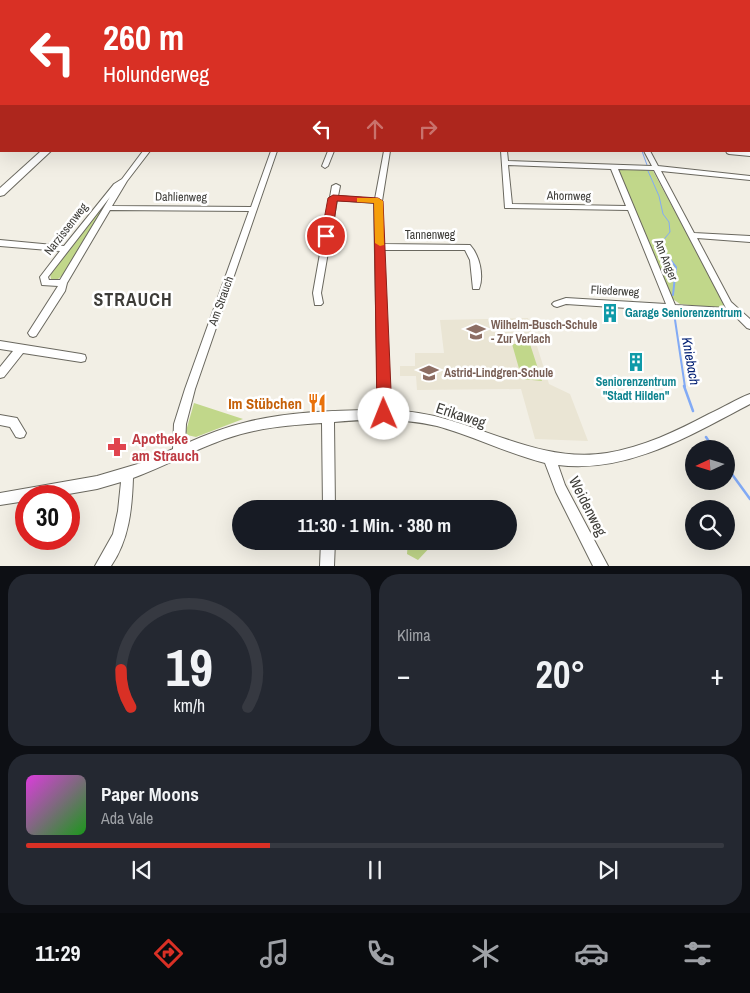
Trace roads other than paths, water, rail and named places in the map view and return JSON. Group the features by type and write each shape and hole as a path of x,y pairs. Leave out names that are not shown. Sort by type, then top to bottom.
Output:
{"street":[{"path":"0,193 46,152"},
{"name":"Narzissenweg","path":"33,333 62,290 63,283 124,180 146,152"},
{"name":"Am Strauch","path":"179,452 180,424 190,389 274,152"},
{"path":"325,166 331,152"},
{"path":"384,414 378,201 387,152"},
{"path":"504,152 508,206"},
{"path":"647,152 734,312 750,325"},
{"path":"729,152 750,154"},
{"path":"505,164 655,168 750,178"},
{"name":"Am Anger","path":"613,166 671,306"},
{"name":"Narzissenweg","path":"63,283 45,283 44,280 116,185 124,180"},
{"path":"318,304 317,293 336,186"},
{"path":"333,198 378,201"},
{"name":"Ahornweg","path":"508,206 631,208"},
{"name":"Dahlienweg","path":"107,208 254,210"},
{"path":"691,235 750,239"},
{"path":"0,243 67,249"},
{"name":"Tannenweg","path":"380,247 467,247 472,251 476,287"},
{"name":"Fliederweg","path":"557,304 566,300 671,306"},
{"path":"671,306 734,312"},
{"path":"0,346 81,358"},
{"path":"0,374 21,349"},
{"name":"Erikaweg","path":"0,499 127,474 179,452 247,427 328,417 384,414 417,417 449,424 516,450 550,459 587,461 634,453 750,399"},
{"path":"328,417 328,500"},
{"path":"0,420 13,422 20,433"},
{"name":"Weidenweg","path":"550,459 560,488 601,566"},
{"path":"102,566 119,538 125,519 127,474"},
{"path":"328,550 328,566"}],"waterway":[{"name":"Kniebach","path":"642,152 647,165"},
{"name":"Kniebach","path":"648,171 659,196 663,214 669,222 670,232 661,243 663,250"},
{"name":"Kniebach","path":"662,249 676,267 673,295"},
{"name":"Kniebach","path":"674,313 685,387"},
{"name":"Kniebach","path":"684,386 693,411"},
{"name":"Kniebach","path":"735,478 750,499"}],"place":[{"name":"Garage Seniorenzentrum","path":"610,313"},
{"name":"Wilhelm-Busch-Schule - Zur Verlach","path":"476,332"},
{"name":"Seniorenzentrum \"Stadt Hilden\"","path":"636,362"},
{"name":"Astrid-Lindgren-Schule","path":"429,373"},
{"name":"Im Stübchen","path":"317,403"},
{"name":"Apotheke am Strauch","path":"117,447"}],"district":[{"name":"STRAUCH","path":"133,299"}]}
